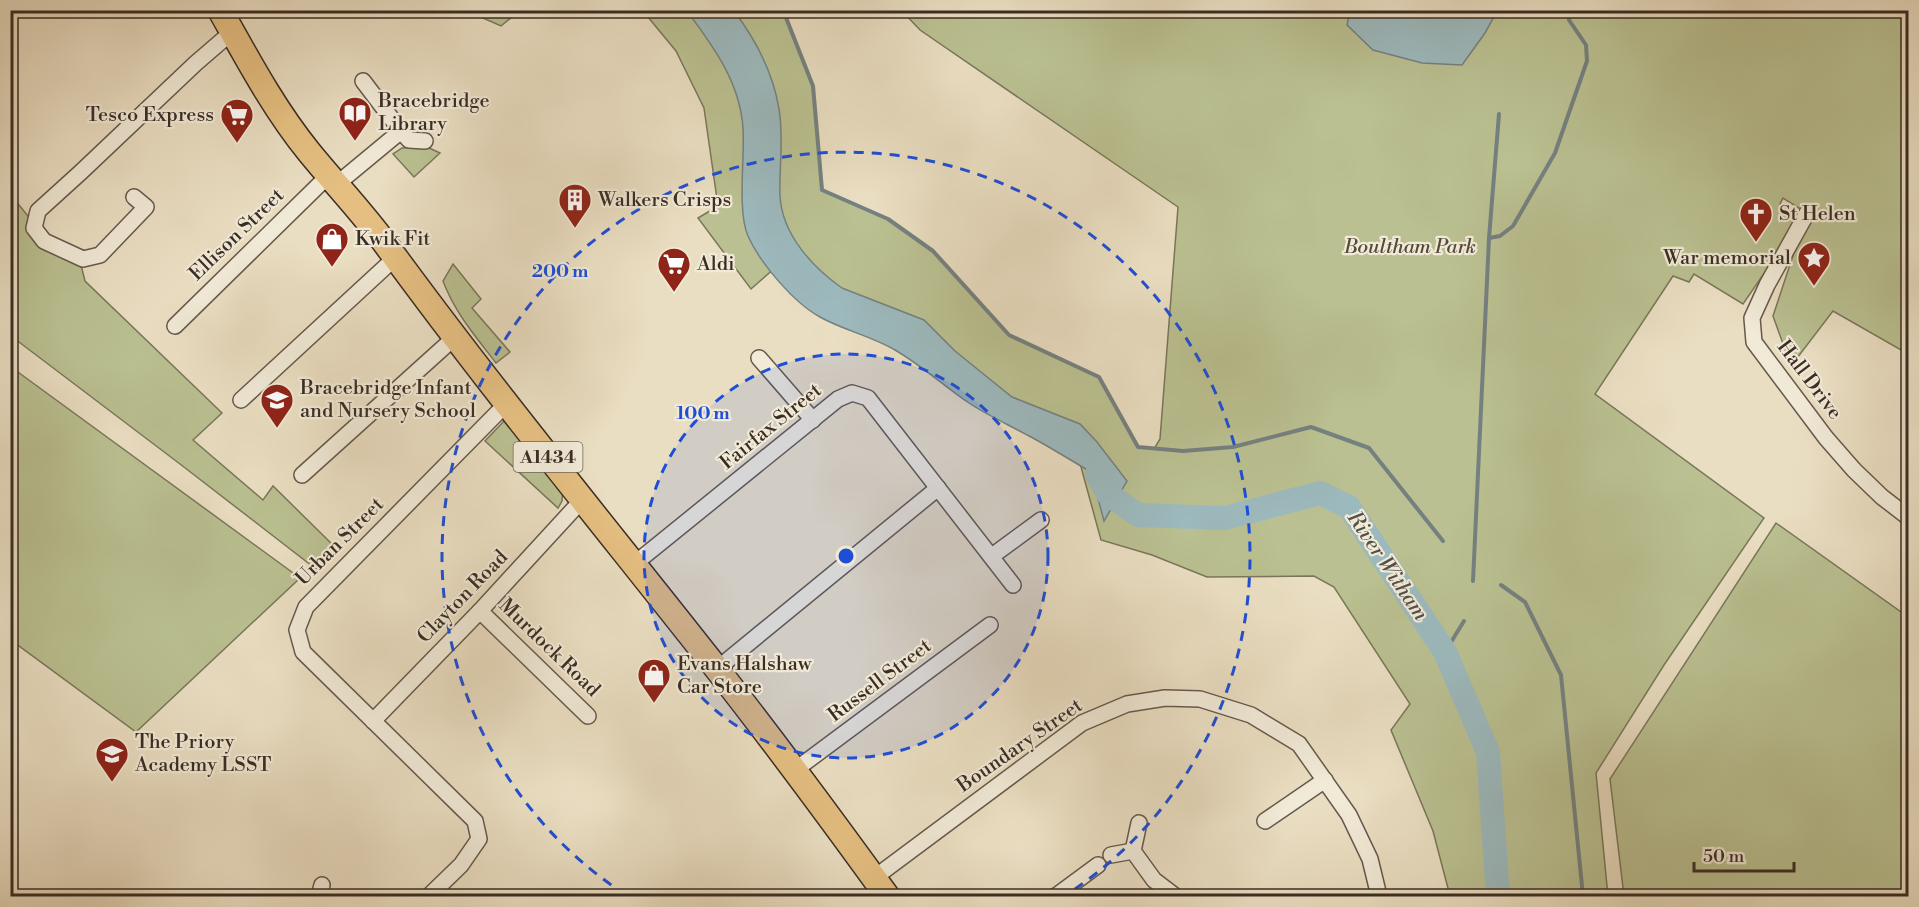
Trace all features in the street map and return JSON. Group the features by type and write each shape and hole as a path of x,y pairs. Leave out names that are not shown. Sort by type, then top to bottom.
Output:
{"main road":[{"name":"A1434","path":"220,10 291,129 717,669 881,887"}],"street":[{"path":"134,196 146,207 100,255 83,259 44,241 34,228 38,211 232,32"},
{"path":"363,81 409,140 425,141"},
{"name":"Ellison Street","path":"175,326 333,180 401,130"},
{"name":"Hall Drive","path":"1807,213 1767,285 1752,318 1754,342 1826,438 1854,470 1882,497 1908,517"},
{"path":"241,400 395,258"},
{"path":"302,475 454,338"},
{"path":"759,358 813,420"},
{"name":"Fairfax Street","path":"633,565 838,399 852,393 868,398 1013,585"},
{"name":"Urban Street","path":"429,897 461,865 479,840 475,821 303,652 297,630 306,607 506,404"},
{"path":"717,669 938,488"},
{"name":"Clayton Road","path":"373,721 480,611 582,500"},
{"path":"992,556 1041,520"},
{"name":"Murdock Road","path":"480,611 588,716"},
{"name":"Russell Street","path":"795,770 990,625"},
{"name":"Boundary Street","path":"881,887 1082,723 1127,704 1165,698 1200,699 1251,715 1299,744 1348,815 1370,859 1379,897"},
{"path":"1265,821 1325,780"},
{"path":"1139,823 1133,851 1155,880 1175,897"},
{"path":"1111,855 1133,851"},
{"path":"1056,897 1098,865"}],"green space":[{"path":"467,11 519,11 501,26"},
{"name":"Boultham Park","path":"643,11 783,11 813,86 822,190 888,219 933,251 1009,335 1099,377 1137,447 1154,449 1160,439 1178,207 920,30 902,11 1908,11 1908,354 1833,311 1791,366 1773,316 1807,213 1783,198 1780,204 1803,217 1743,304 1694,274 1689,282 1673,276 1595,394 1764,518 1664,665 1596,773 1608,896 1450,896 1433,831 1391,730 1410,704 1334,587 1314,576 1207,577 1152,555 1101,540 1072,434 784,260 751,289 698,218 718,206 704,108 676,51"},
{"path":"427,147 440,153 414,177 393,154 402,148"},
{"path":"10,194 28,216 30,226 81,265 85,281 222,413 193,440 263,500 273,486 337,549 316,569 11,336"},
{"path":"453,264 481,299 472,308 510,352 496,363 467,324 448,293 443,281"},
{"path":"11,367 300,578 136,732 11,640"},
{"path":"506,419 563,488 562,501 558,508 485,441"},
{"path":"1776,523 1908,617 1908,896 1624,896 1610,779"}],"water":[{"path":"1350,10 1497,11 1485,33 1462,65 1422,63 1373,50 1347,25"},
{"path":"687,11 734,11 749,33 768,69 773,82 780,120 782,210 786,223 800,248 820,270 842,288 924,320 955,351 1012,397 1080,424 1127,481 1104,521 1091,472 976,407 895,350 838,326 810,311 769,270 753,247 745,225 742,198 743,128 737,95 724,65"}],"waterway":[{"path":"783,10 813,86 822,190 888,219 933,251 1009,335 1099,377 1138,447 1183,451 1233,447 1311,427 1369,448 1443,541"},
{"path":"1489,238 1500,236 1513,226 1555,153 1587,61 1586,45 1569,20 1569,10"},
{"path":"1473,581 1489,238 1499,114"},
{"name":"River Witham","path":"1097,474 1108,494 1138,515 1225,518 1320,493 1349,507 1445,652 1488,752 1498,896"},
{"path":"1501,585 1525,602 1561,675 1583,896"},
{"path":"1445,652 1464,621"}],"place":[{"name":"Bracebridge Library","path":"355,142"},
{"name":"Tesco Express","path":"237,144"},
{"name":"Walkers Crisps","path":"575,229"},
{"name":"St Helen","path":"1756,243"},
{"name":"Kwik Fit","path":"332,268"},
{"name":"War memorial","path":"1814,287"},
{"name":"Aldi","path":"674,293"},
{"name":"Bracebridge Infant and Nursery School","path":"277,429"},
{"name":"Evans Halshaw Car Store","path":"654,704"},
{"name":"The Priory Academy LSST","path":"112,783"}]}
